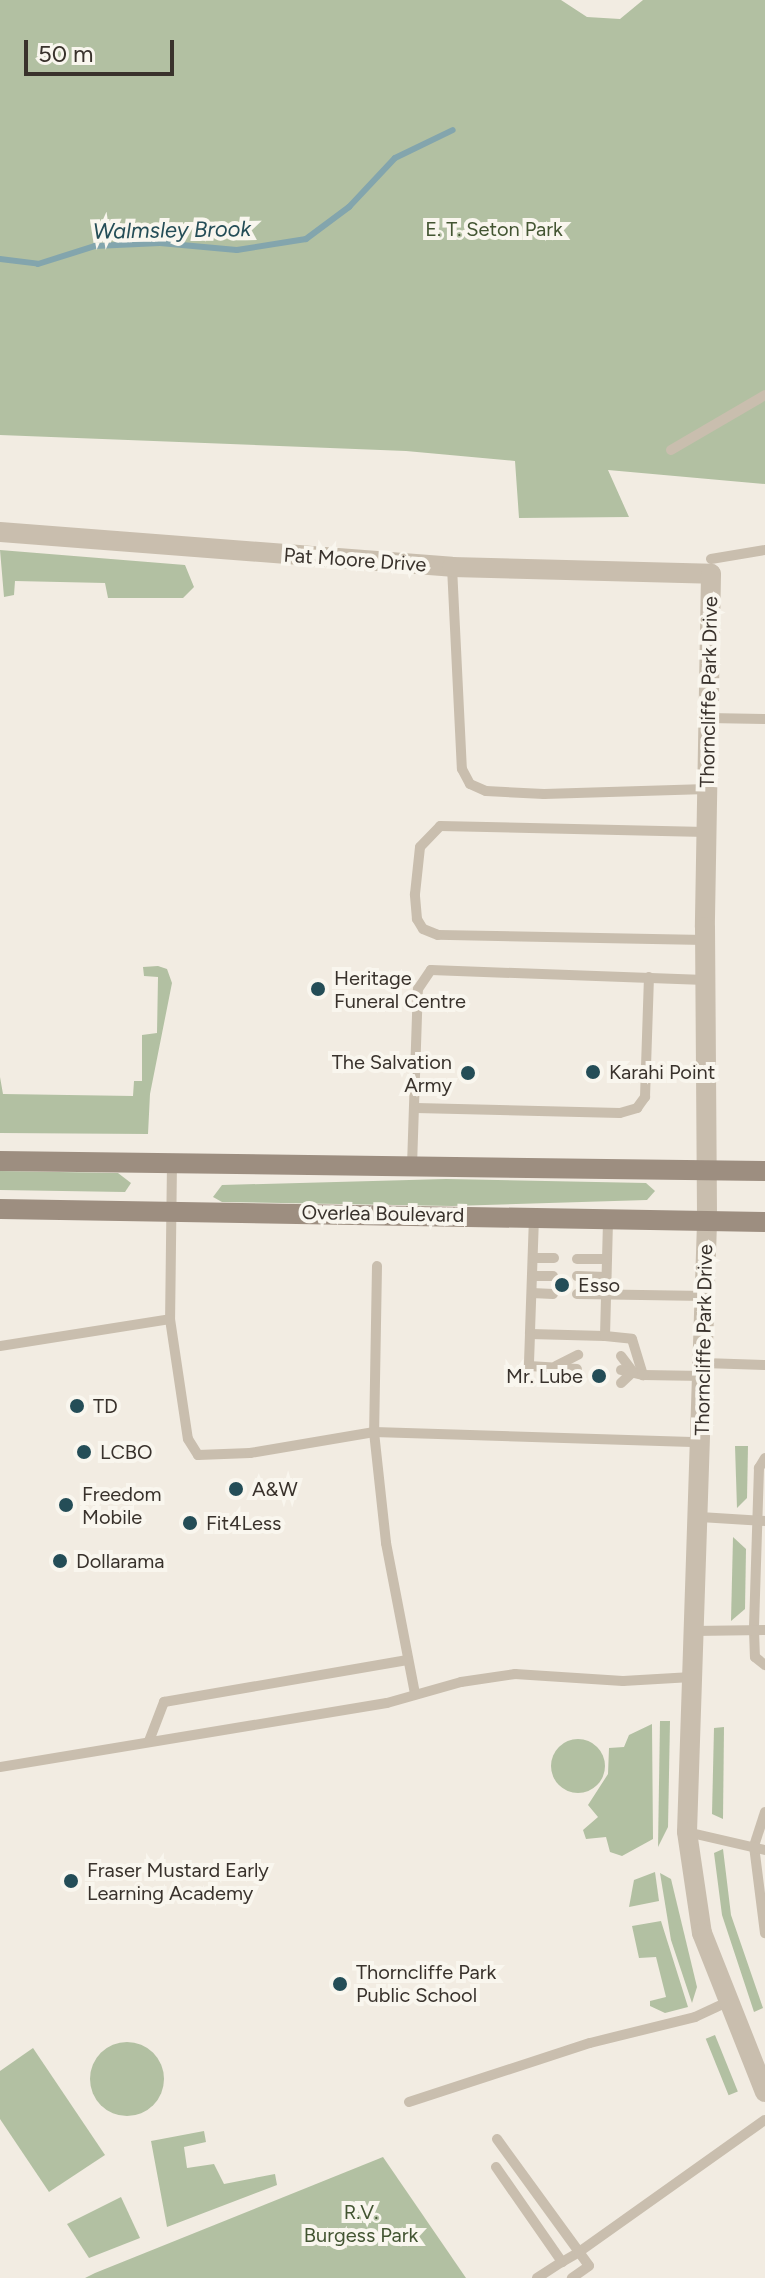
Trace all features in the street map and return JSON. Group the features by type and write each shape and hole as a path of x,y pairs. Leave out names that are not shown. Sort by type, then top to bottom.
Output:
{"main road":[{"path":"0,1161 765,1171"},
{"name":"Overlea Boulevard","path":"0,1209 765,1222"}],"street":[{"name":"Pat Moore Drive","path":"0,532 452,567 711,567"},
{"name":"Thorncliffe Park Drive","path":"711,567 705,940 706,1296 687,1832 702,1933 765,2092"}],"lane":[{"path":"671,450 765,395"},
{"path":"711,567 765,550"},
{"path":"452,567 462,769 470,784 486,791 544,794 707,789"},
{"path":"708,718 765,719"},
{"path":"705,940 438,935 423,929 417,919 415,894 420,847 440,826 706,832"},
{"path":"412,1166 418,989 431,970 705,980"},
{"path":"416,1108 620,1113 637,1108 645,1097 649,977"},
{"path":"172,1162 168,1212 170,1319 188,1439 198,1455 250,1453 374,1432 702,1442"},
{"path":"534,1217 529,1366 577,1369"},
{"path":"605,1336 608,1219"},
{"path":"533,1258 554,1258"},
{"path":"577,1259 607,1259"},
{"path":"377,1266 374,1432 386,1543 415,1694"},
{"path":"532,1276 553,1276"},
{"path":"577,1276 606,1277"},
{"path":"532,1293 553,1294"},
{"path":"577,1294 706,1296"},
{"path":"0,1346 170,1319"},
{"path":"530,1334 632,1339 638,1373"},
{"path":"554,1366 578,1355"},
{"path":"621,1356 638,1373"},
{"path":"621,1370 638,1373 765,1365"},
{"path":"554,1366 577,1381"},
{"path":"621,1383 638,1373"},
{"path":"765,1458 759,1468 760,1630 755,1657 765,1665"},
{"path":"700,1517 761,1520"},
{"path":"694,1631 760,1630"},
{"path":"149,1741 164,1702 407,1660"},
{"path":"0,1767 515,1674 623,1681 692,1677"},
{"path":"765,1812 759,1848 765,1933"},
{"path":"687,1832 759,1848"},
{"path":"409,2102 590,2043 695,2017 730,2001"},
{"path":"537,2278 579,2252 765,2120"},
{"path":"497,2139 589,2266 572,2278"},
{"path":"496,2167 562,2262"}],"green space":[{"name":"E. T. Seton Park","path":"0,0 561,0 587,17 620,19 643,0 765,0 765,484 608,470 629,517 519,518 515,461 406,451 0,435"},
{"path":"0,550 185,565 194,587 183,598 108,598 105,583 15,581 14,595 4,597"},
{"path":"143,967 167,969 172,983 150,1094 148,1134 0,1133 0,1077 3,1094 133,1096 134,1081 142,1081 142,1035 157,1033 158,977 144,976"},
{"path":"0,1171 118,1173 131,1183 125,1192 0,1190"},
{"path":"446,1179 646,1183 655,1191 647,1200 452,1206 222,1202 213,1197 222,1185"},
{"path":"735,1446 748,1446 747,1498 737,1508"},
{"path":"733,1537 746,1549 745,1609 731,1621"},
{"path":"660,1721 670,1721 668,1827 658,1847"},
{"path":"652,1724 653,1839 622,1856 610,1852 606,1837 586,1839 583,1830 598,1817 588,1805 608,1774 609,1748 624,1747 629,1735"},
{"path":"724,1727 723,1819 712,1814 714,1728"},
{"path":"578,1739 597,1747 605,1766 597,1785 578,1793 559,1785 551,1766 559,1747"},
{"path":"723,1849 731,1915 763,2008 754,2012 722,1915 714,1853"},
{"path":"655,1872 659,1901 629,1907 634,1880"},
{"path":"660,1873 671,1879 697,1987 692,2003 671,1940"},
{"path":"661,1921 688,2007 665,2013 650,2006 650,2001 666,1997 656,1957 639,1958 632,1926"},
{"path":"715,2035 738,2092 729,2095 706,2039"},
{"path":"127,2042 141,2045 153,2053 161,2065 164,2079 161,2093 153,2105 141,2113 127,2116 113,2113 101,2105 93,2093 90,2079 93,2065 101,2053 113,2045"},
{"path":"33,2048 105,2155 49,2192 0,2119 0,2071"},
{"path":"204,2131 206,2142 184,2147 187,2168 214,2164 224,2184 275,2174 277,2185 167,2227 151,2141"},
{"name":"R.V. Burgess Park","path":"383,2157 466,2278 85,2278 95,2273"},
{"path":"121,2197 140,2238 89,2258 67,2224"}],"waterway":[{"name":"Walmsley Brook","path":"0,259 38,264 95,246 160,243 237,250 306,239 349,207 395,158 453,130"}],"place":[{"name":"Heritage Funeral Centre","path":"318,989"},
{"name":"Karahi Point","path":"593,1072"},
{"name":"The Salvation Army","path":"468,1073"},
{"name":"Esso","path":"562,1285"},
{"name":"Mr. Lube","path":"599,1376"},
{"name":"TD","path":"77,1406"},
{"name":"LCBO","path":"84,1452"},
{"name":"A&W","path":"236,1489"},
{"name":"Freedom Mobile","path":"66,1505"},
{"name":"Fit4Less","path":"190,1523"},
{"name":"Dollarama","path":"60,1561"},
{"name":"Fraser Mustard Early Learning Academy","path":"71,1881"},
{"name":"Thorncliffe Park Public School","path":"340,1984"}]}
